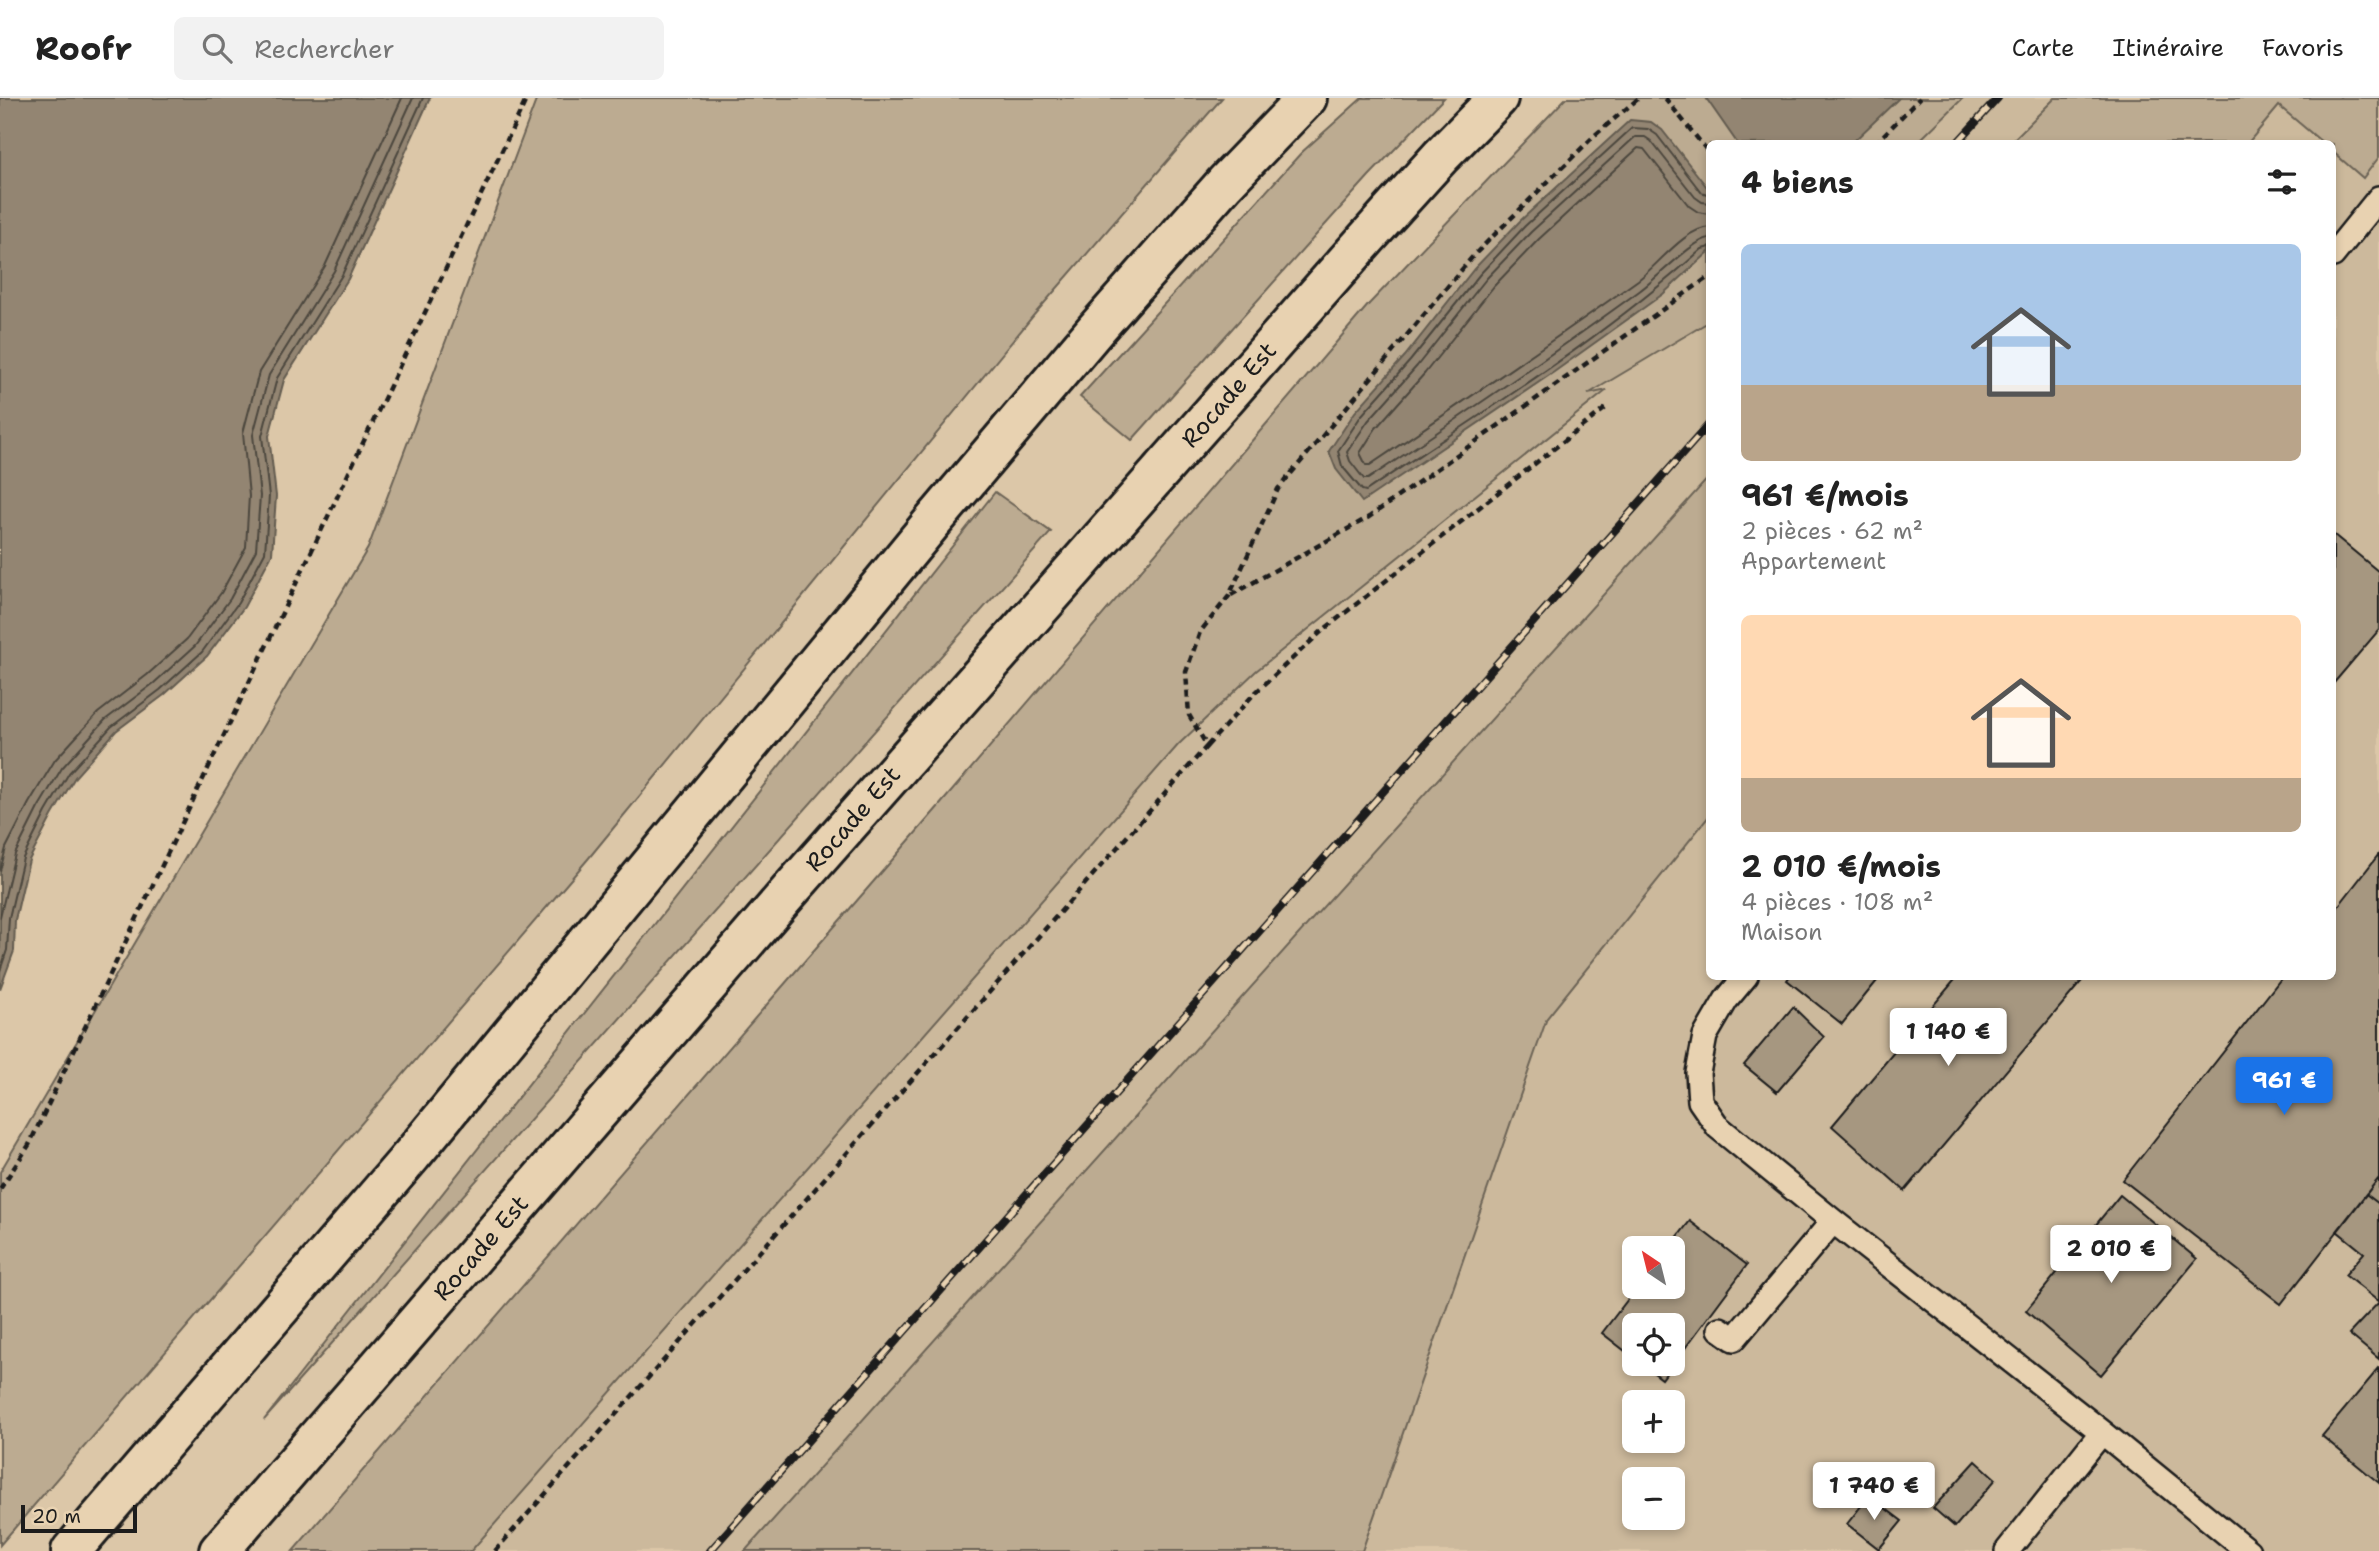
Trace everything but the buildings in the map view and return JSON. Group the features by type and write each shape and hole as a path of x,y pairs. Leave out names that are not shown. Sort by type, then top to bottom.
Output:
{"highway":[{"path":"71,1551 411,1155 1096,328 1225,183 1307,98"},
{"name":"Rocade Est","path":"219,1551 794,886 1366,239 1498,98"}],"lane":[{"path":"2336,251 2379,198"},
{"path":"1743,980 1726,1000 1705,1036 1698,1073 1700,1101 1718,1126 1833,1221 2102,1432 2248,1551"},
{"path":"1720,1329 1734,1339 1833,1221"},
{"path":"2007,1551 2102,1432"}],"path":[{"path":"0,1189 35,1132 527,98"},
{"path":"1207,746 1189,715 1186,672 1200,632 1229,596 1278,489 1474,255 1594,136 1639,98"},
{"path":"1665,98 1706,149"},
{"path":"1879,140 1920,98"},
{"path":"1229,596 1369,517 1706,279"},
{"path":"495,1551 1254,694 1322,631 1606,407"}],"shaded area":[{"path":"537,98 1222,98 1033,316 588,859 0,1545 0,1172 368,548"},
{"path":"1362,98 1444,98 1369,176 1132,440 1080,397 1301,153"},
{"path":"1566,98 1963,98 1920,140 1706,140 1706,323 1588,394 1607,390 1256,671 1179,744 471,1551 293,1551 939,806 1369,304"},
{"path":"1643,98 2379,98 2379,1551 374,1551"},
{"path":"2055,98 2379,98 2379,157 2363,178 2336,155 2336,140 2319,140 2279,106 2251,140 2013,140"},
{"path":"1706,480 1706,820 1547,1018 1362,1551 745,1551"},
{"path":"995,492 1051,532 264,1420"}],"water":[{"path":"0,98 430,98 348,279 284,380 269,436 276,496 272,554 244,607 207,656 164,695 116,731 75,777 29,860 15,920 14,951 0,989"},
{"path":"1706,98 1899,98 1855,140 1735,140"},
{"path":"1630,120 1651,122 1662,130 1706,186 1706,255 1663,294 1554,372 1362,502 1336,469 1329,451 1355,412 1405,356 1474,269 1520,221"}],"railway":[{"path":"1960,140 1998,98"},
{"path":"710,1551 1706,428"}]}
